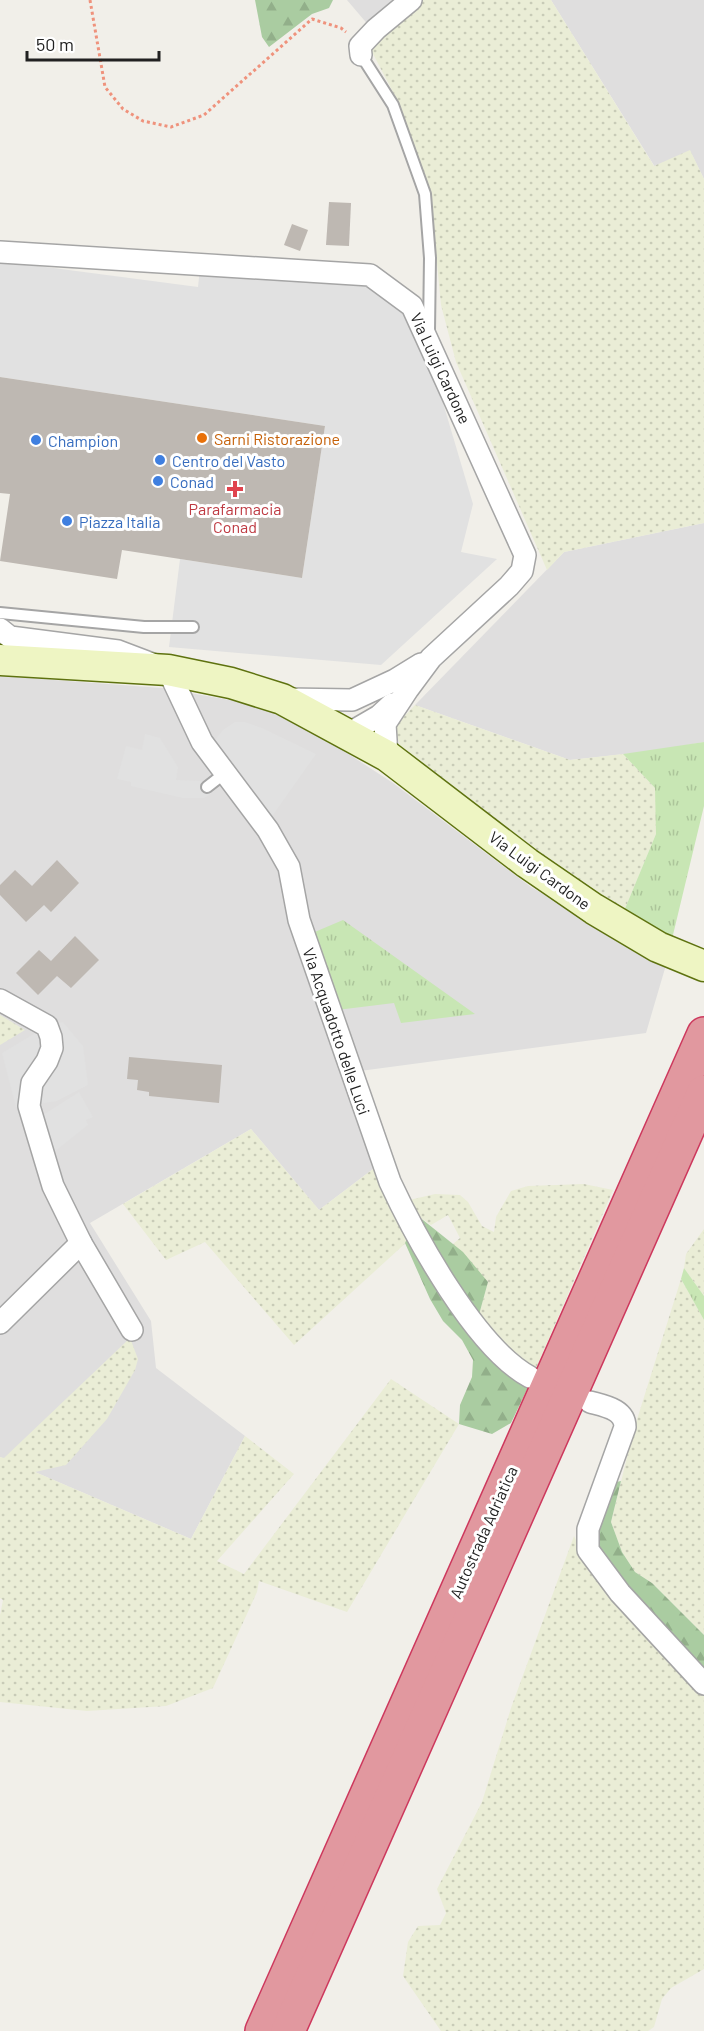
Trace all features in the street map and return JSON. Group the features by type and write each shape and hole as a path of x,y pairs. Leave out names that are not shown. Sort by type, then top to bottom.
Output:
{"highway":[{"name":"Autostrada Adriatica","path":"262,2031 704,1034"},
{"name":"Autostrada Adriatica","path":"288,2031 704,1092"}],"main road":[{"name":"Via Luigi Cardone","path":"0,660 168,670 231,683 282,699 387,756 527,862 594,909 667,951 704,966"}],"street":[{"path":"361,50 411,0"},
{"name":"Via Luigi Cardone","path":"0,252 370,275 412,306 525,555 522,571 509,586 401,685 359,712 348,734"},
{"name":"Via Luigi Cardone","path":"0,629 10,638 118,651 168,670"},
{"name":"Via Acquadotto delle Luci","path":"168,670 202,742 268,830 289,867 298,920 390,1182 408,1220 482,1335 518,1370 530,1377"},
{"name":"Via Luigi Cardone","path":"282,699 352,700 401,685"},
{"name":"Via Luigi Cardone","path":"387,756 385,724 401,685"},
{"path":"0,1000 46,1026 51,1037 52,1048 32,1083 29,1106 53,1186 81,1243 132,1330"},
{"path":"0,1323 81,1243"},
{"path":"590,1402 607,1406 620,1414 625,1421 625,1427 588,1529 588,1550 620,1593 704,1684"}],"lane":[{"path":"361,50 393,105 425,194 430,258 428,340"},
{"path":"0,613 144,627 193,627"},
{"path":"207,787 225,773"}],"path":[{"path":"90,0 105,87 123,108 133,115 143,121 171,127 204,115 298,29 312,19 341,28 361,50"}],"shaded area":[{"path":"347,0 416,0 376,34"},
{"path":"551,0 704,0 704,179 690,151 655,167"},
{"path":"201,259 397,290 427,349 473,504 461,552 497,559 381,665 169,647 180,559 302,578 325,426 0,377 0,261 198,287"},
{"path":"704,523 704,742 653,751 570,760 415,705 564,552"},
{"path":"0,676 162,688 257,705 330,742 393,783 531,887 666,965 646,1033 360,1071 377,1166 319,1210 251,1129 90,1223 151,1321 156,1368 245,1436 191,1539 0,1457"},
{"path":"235,722 245,722 262,728 316,754 270,819 218,748 215,740 223,730"},
{"path":"145,734 160,738 178,767 176,780 201,781 211,794 204,798 183,798 131,786 131,782 117,779 126,746 142,750"},
{"path":"63,1022 83,1046 88,1085 57,1101 16,1107 2,1053 47,1026"},
{"path":"79,1092 93,1117 86,1120 88,1125 53,1153 43,1115"}],"green space":[{"path":"255,0 333,0 329,8 312,14 269,47 262,37"},
{"path":"416,0 551,0 654,166 690,150 704,179 704,523 564,552 547,570 456,362 441,305 430,190 394,94 371,50 376,34"},
{"path":"415,705 570,760 623,754 655,788 656,795 656,834 624,911 554,863 401,748 394,727"},
{"path":"704,742 704,806 672,939 624,911 656,834 655,788 623,754"},
{"path":"343,920 475,1014 401,1023 394,1003 337,1010 310,934"},
{"path":"0,1015 25,1030 0,1045"},
{"path":"251,1129 319,1210 377,1166 409,1240 294,1345 205,1242 166,1260 123,1204"},
{"path":"584,1184 613,1190 534,1373 477,1322 488,1282 453,1244 460,1238 448,1215 431,1225 418,1216 405,1201 435,1194 460,1195 468,1202 482,1226 494,1232 496,1217 511,1191 528,1186"},
{"path":"418,1216 463,1252 488,1282 477,1322 531,1381 511,1423 492,1434 459,1424 460,1405 472,1377 473,1360 462,1340 443,1321 430,1299 405,1243"},
{"path":"704,1229 704,1296 684,1268 686,1254"},
{"path":"684,1268 704,1296 704,1320 681,1279"},
{"path":"681,1279 704,1320 704,1635 652,1583 635,1572 622,1552 611,1522 634,1429"},
{"path":"130,1338 138,1359 135,1370 107,1419 66,1465 35,1472 191,1539 245,1436 294,1474 217,1561 244,1574 391,1379 459,1424 347,1612 259,1581 257,1592 213,1688 166,1706 87,1711 0,1702 0,1615 3,1600 0,1598 0,1457 4,1458"},
{"path":"621,1481 611,1522 622,1552 635,1572 652,1583 704,1635 704,1676 595,1549 606,1490 611,1483"},
{"path":"574,1536 586,1560 704,1693 704,1969 671,1988 662,1999 654,2027 648,2031 441,2031 403,1976 408,1942 418,1926 440,1925 446,1913 437,1889 482,1802 511,1708"}],"building":[{"path":"329,202 351,203 349,246 326,245"},
{"path":"292,224 308,230 300,251 284,245"},
{"name":"Centro del Vasto","path":"0,377 325,426 302,578 122,550 117,579 0,561 10,494 0,493"},
{"path":"57,860 79,883 51,912 44,905 26,922 0,895 0,885 15,870 32,886"},
{"path":"75,936 99,960 71,988 57,976 38,995 16,973 39,950 51,961"},
{"path":"129,1057 222,1065 219,1103 149,1096 149,1092 137,1090 138,1080 127,1079"}],"place":[{"name":"Sarni Ristorazione","path":"202,438"},
{"name":"Champion","path":"36,440"},
{"name":"Centro del Vasto","path":"160,460"},
{"name":"Conad","path":"158,481"},
{"name":"Parafarmacia Conad","path":"235,489"},
{"name":"Piazza Italia","path":"67,521"}]}
